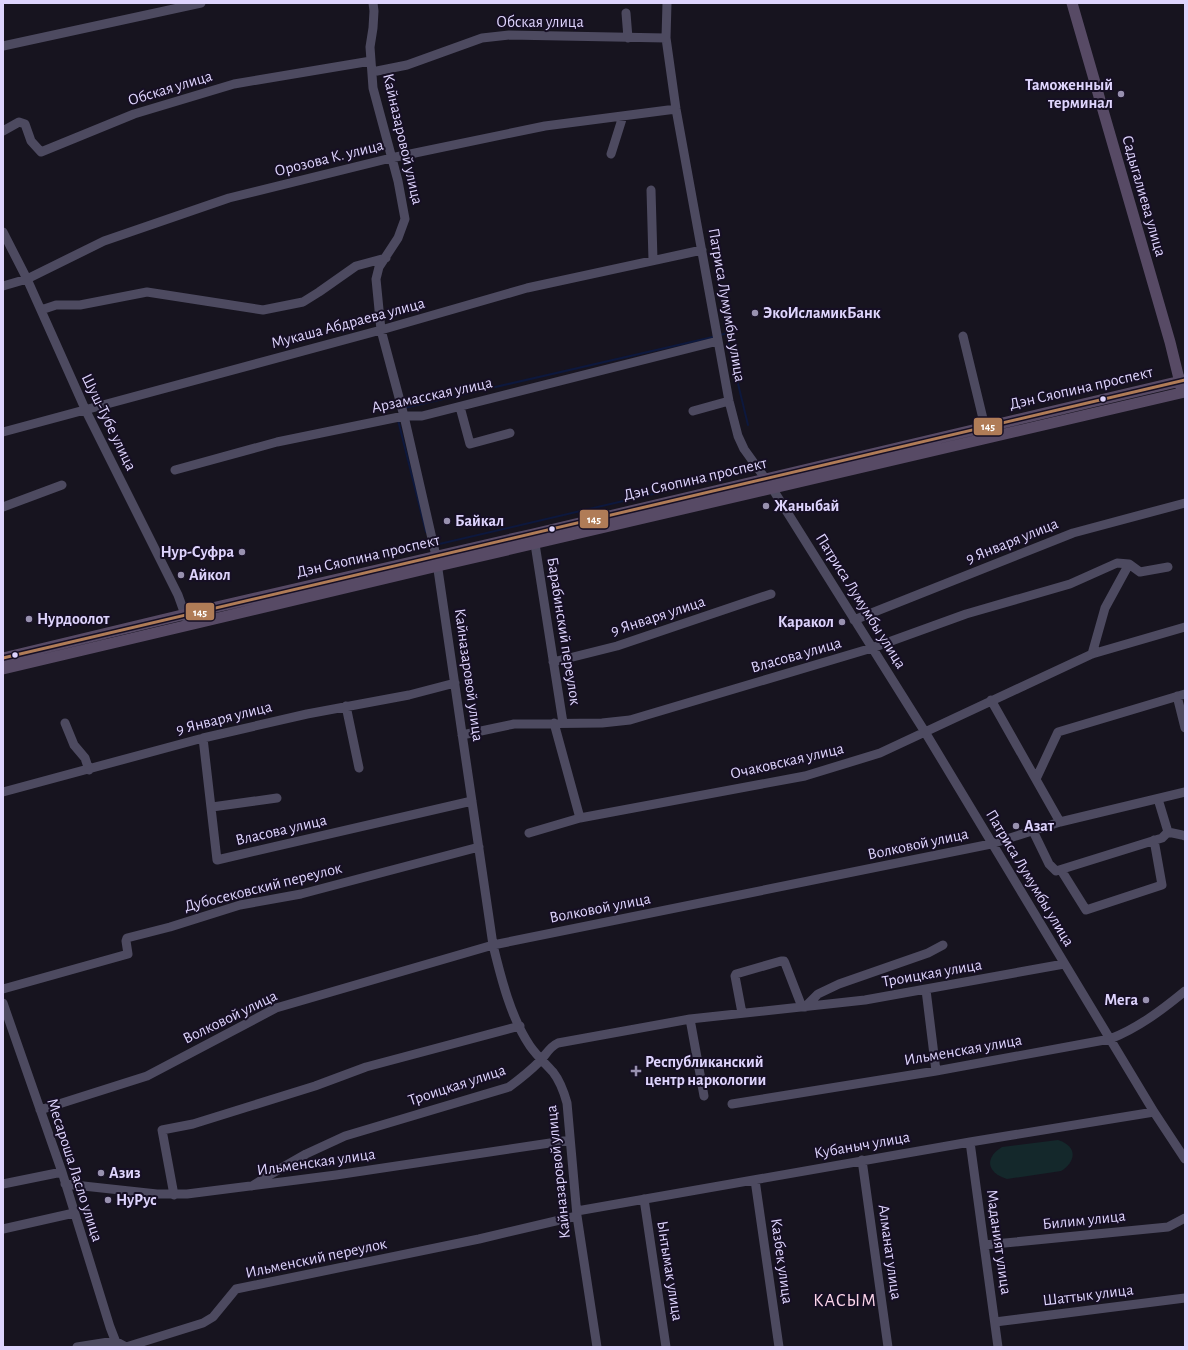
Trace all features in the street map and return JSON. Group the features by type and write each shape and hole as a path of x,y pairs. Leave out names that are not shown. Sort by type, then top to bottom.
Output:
{"main road":[{"name":"Садыгалиева улица","path":"1072,3 1182,381 1184,394"},
{"name":"Дэн Сяопина проспект","path":"3,658 187,619 611,521 769,483 985,427 1182,381"},
{"name":"Дэн Сяопина проспект","path":"769,483 1184,394"},
{"name":"Дэн Сяопина проспект","path":"437,561 535,544 611,521"},
{"name":"Дэн Сяопина проспект","path":"3,669 187,619"}],"street":[{"path":"3,46 201,3"},
{"name":"Кайназаровой улица","path":"373,3 373,28 370,47 373,88 402,199 405,219 398,238 379,267 376,278 381,330 404,416 437,561 493,945 503,986 520,1026 530,1046 554,1073 562,1088 567,1103 577,1214 597,1347"},
{"name":"Патриса Лумумбы улица","path":"667,3 666,38 676,109 729,402 738,436 925,732 991,844 1154,1112 1185,1159"},
{"path":"626,13 628,38"},
{"name":"Обская улица","path":"372,72 407,65 482,38 509,35 666,38"},
{"name":"Обская улица","path":"3,131 19,122 26,124 31,140 41,152 134,114 234,84 371,61"},
{"name":"Орозова К. улица","path":"3,286 27,279 104,241 229,198 391,158 545,126 676,109"},
{"path":"611,154 623,116"},
{"path":"651,190 653,260"},
{"name":"Шуш-Тубе улица","path":"3,232 27,279 86,411 178,595 187,619"},
{"name":"Мукаша Абдраева улица","path":"3,432 86,411 528,288 702,250"},
{"path":"41,310 56,305 80,304 147,292 263,310 303,302 356,266 386,258"},
{"path":"963,336 985,427"},
{"name":"Арзамасская улица","path":"176,470 276,442 404,416 422,416 460,407 718,341"},
{"path":"693,411 729,402"},
{"path":"460,407 470,444 510,433"},
{"path":"3,506 62,485"},
{"name":"9 Января улица","path":"854,620 1073,533 1185,503"},
{"name":"Барабинский переулок","path":"535,544 553,662 559,723"},
{"name":"Власова улица","path":"462,735 514,724 602,723 630,720 872,648 966,614 1070,584 1116,563 1129,564 1140,572 1168,567"},
{"path":"1092,654 1105,608 1129,564"},
{"name":"9 Января улица","path":"553,662 618,646 771,594"},
{"name":"Очаковская улица","path":"529,833 580,818 804,776 880,753 1092,654 1185,627"},
{"name":"9 Января улица","path":"3,792 203,738 455,683"},
{"path":"1036,779 1058,732 1181,695 1185,728"},
{"path":"991,700 1060,822"},
{"path":"346,706 359,768"},
{"path":"65,723 74,745 85,758 89,770"},
{"path":"559,723 580,818"},
{"name":"Власова улица","path":"203,738 217,860 472,801"},
{"name":"Волковой улица","path":"40,1110 147,1076 276,1008 493,945 991,844 1060,822 1185,792"},
{"path":"212,807 278,798"},
{"path":"1158,798 1168,832"},
{"path":"1033,831 1049,864 1056,871 1162,838 1168,832"},
{"path":"1168,832 1185,836"},
{"path":"1061,870 1086,910 1162,885 1154,840"},
{"name":"Дубосековский переулок","path":"3,989 128,954 127,938 170,927 240,905 295,895 479,847"},
{"name":"Троицкая улица","path":"803,1007 818,994 838,984 928,953 943,945"},
{"path":"742,1012 735,976 736,974 781,960 784,961 803,1007"},
{"name":"Троицкая улица","path":"252,1186 306,1154 345,1136 509,1086 527,1074 552,1046 558,1043 690,1019 742,1012 865,1000 1064,964"},
{"path":"926,990 936,1071"},
{"name":"Ильменская улица","path":"732,1104 936,1071 1110,1039 1126,1033 1163,1009 1185,991"},
{"name":"Месароша Ласло улица","path":"3,1003 62,1172 117,1344"},
{"path":"690,1019 704,1096"},
{"path":"174,1195 162,1130 193,1124 315,1086 366,1067 520,1026"},
{"name":"Кубаныч улица","path":"577,1214 644,1199 862,1160 1154,1112"},
{"name":"Ильменская улица","path":"65,1184 174,1195 252,1186 570,1140"},
{"name":"Маданият улица","path":"970,1142 998,1347"},
{"name":"Алманат улица","path":"862,1160 888,1347"},
{"path":"3,1184 62,1172"},
{"name":"Казбек улица","path":"755,1180 779,1347"},
{"name":"Ынтымак улица","path":"644,1199 666,1347"},
{"path":"3,1229 74,1213"},
{"name":"Ильменский переулок","path":"77,1347 117,1344 126,1347 203,1323 213,1317 236,1290 479,1239 577,1214"},
{"name":"Билим улица","path":"984,1245 1168,1227 1185,1218"},
{"name":"Шаттык улица","path":"995,1322 1185,1298"}],"green space":[{"path":"1058,1140 1069,1146 1073,1154 1070,1163 1061,1171 1007,1179 995,1173 990,1165 992,1156 1002,1147"}],"waterway":[{"path":"720,335 728,333 729,346"},
{"path":"404,408 713,337"},
{"path":"732,359 748,425"},
{"path":"398,420 426,532"},
{"path":"435,545 756,470"}],"transit line":[{"name":"145","path":"3,658 1185,380"}],"place":[{"name":"Таможенный терминал","path":"1121,94"},
{"name":"ЭкоИсламикБанк","path":"755,313"},
{"name":"Жаныбай","path":"766,506"},
{"name":"Байкал","path":"447,521"},
{"name":"Нур-Суфра","path":"242,552"},
{"name":"Айкол","path":"181,575"},
{"name":"Нурдоолот","path":"29,619"},
{"name":"Каракол","path":"842,622"},
{"name":"Азат","path":"1016,826"},
{"name":"Мега","path":"1146,1000"},
{"name":"Республиканский центр наркологии","path":"636,1071"},
{"name":"Азиз","path":"101,1173"},
{"name":"НуРус","path":"108,1200"}],"district":[{"name":"КАСЫМ","path":"845,1301"}]}
